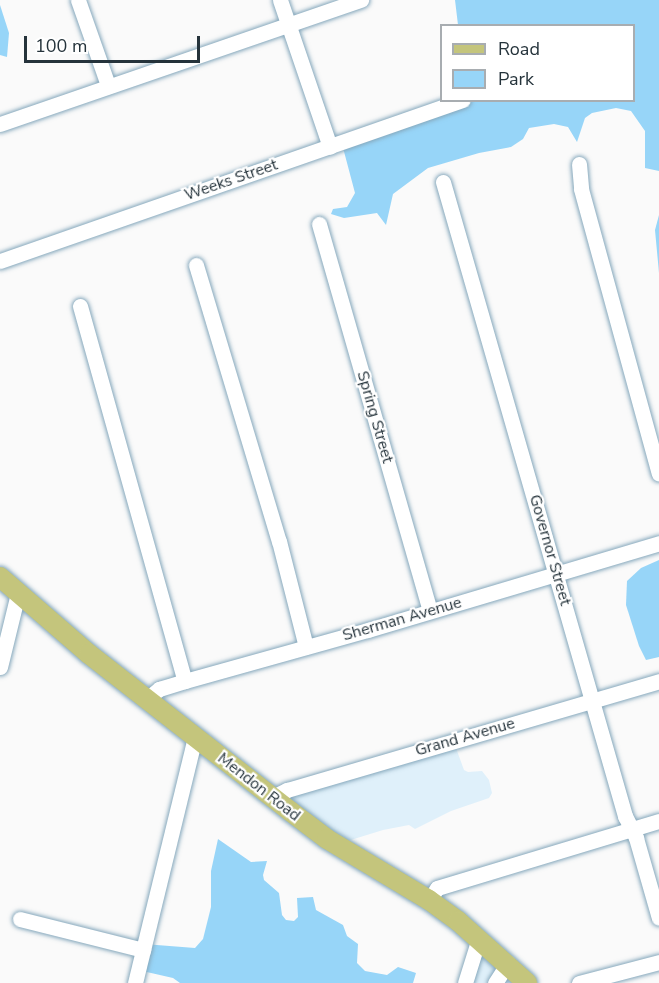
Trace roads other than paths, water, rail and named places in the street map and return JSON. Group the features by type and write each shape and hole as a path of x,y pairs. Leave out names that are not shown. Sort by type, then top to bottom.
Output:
{"main road":[{"name":"Mendon Road","path":"0,577 147,699 327,839 429,900 480,938 527,983"}],"street":[{"path":"78,0 108,85"},
{"path":"280,0 330,147"},
{"path":"0,124 361,0"},
{"name":"Weeks Street","path":"0,261 457,102"},
{"path":"579,164 581,189 659,474"},
{"name":"Governor Street","path":"443,182 625,816 632,829 659,918"},
{"name":"Spring Street","path":"319,224 430,610"},
{"path":"196,265 279,542 306,647"},
{"path":"80,306 185,681"},
{"name":"Sherman Avenue","path":"147,699 159,689 185,681 659,543"},
{"path":"0,667 18,593"},
{"name":"Grand Avenue","path":"273,797 287,790 659,681"},
{"path":"135,983 195,737"},
{"path":"429,900 437,888 659,821"},
{"path":"20,919 142,950"},
{"path":"465,983 480,938"},
{"path":"579,983 659,962"},
{"path":"495,983 508,963"}]}
